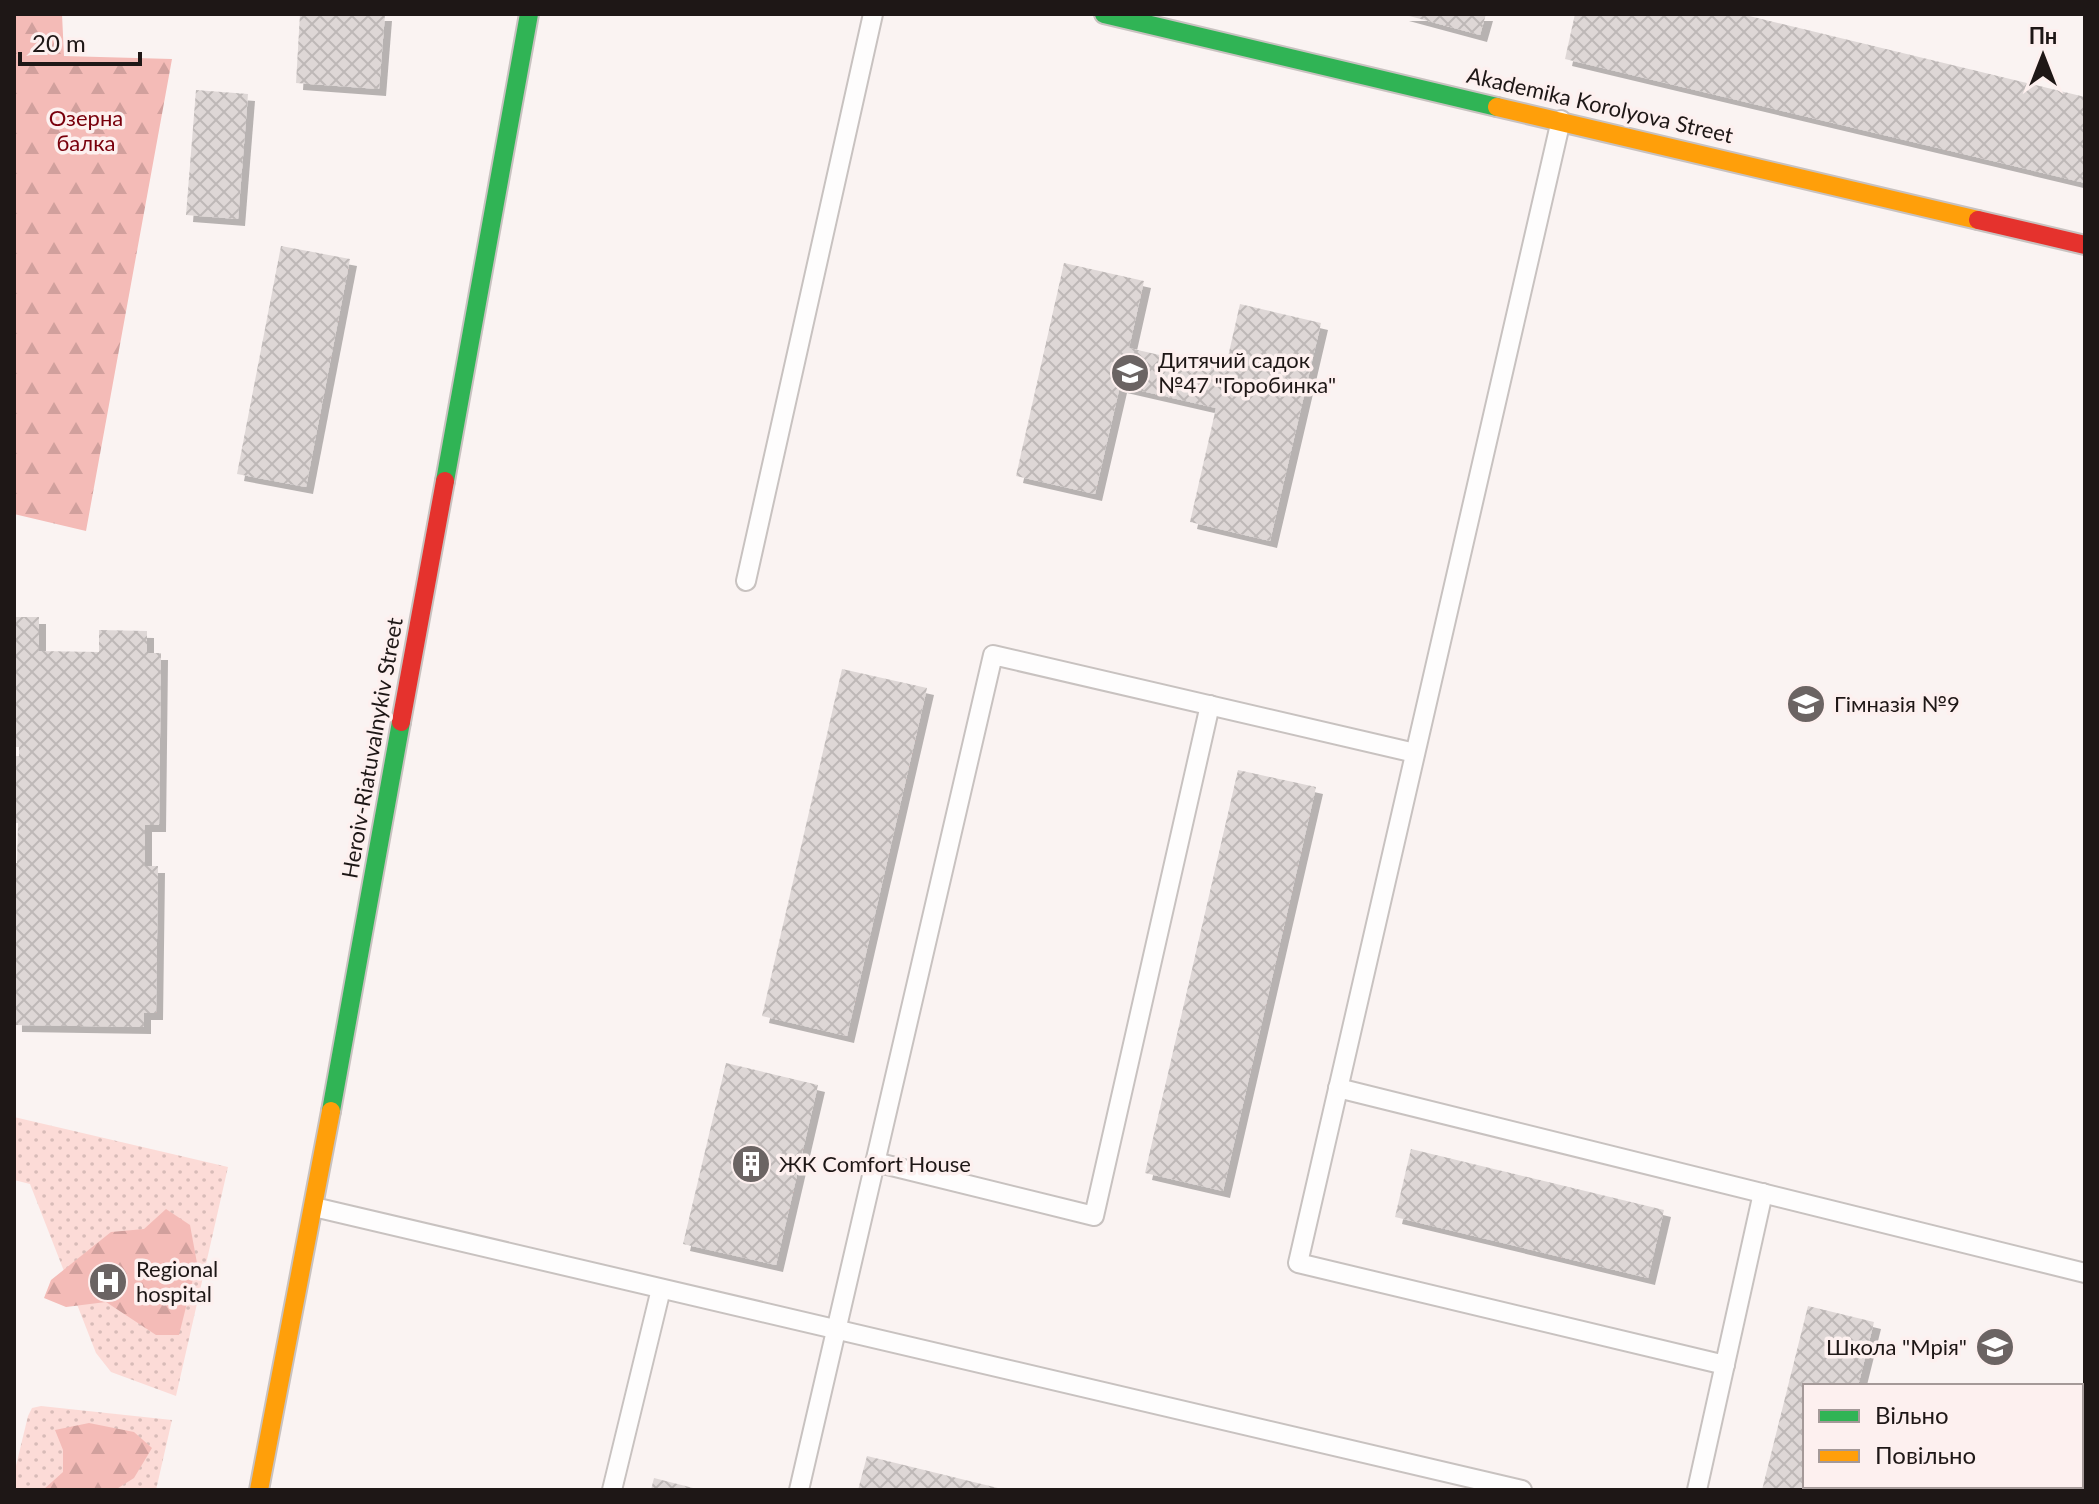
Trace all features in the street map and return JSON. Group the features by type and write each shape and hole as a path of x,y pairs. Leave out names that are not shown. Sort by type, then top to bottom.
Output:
{"main road":[{"name":"Heroiv-Riatuvalnykiv Street","path":"259,1490 314,1207 529,14"},
{"name":"Akademika Korolyova Street","path":"1104,14 2085,245"}],"lane":[{"path":"746,581 873,14"},
{"path":"1561,120 1298,1263 1725,1365"},
{"path":"799,1490 993,655 1415,753"},
{"path":"875,1162 1094,1216 1210,705"},
{"path":"1338,1088 2085,1273"},
{"path":"1697,1490 1763,1193"},
{"path":"314,1207 1522,1490"},
{"path":"612,1490 661,1289"}],"shaded area":[{"path":"14,1117 228,1167 176,1396 111,1372 96,1353 30,1184 14,1180"},
{"path":"41,1406 172,1420 156,1490 14,1490 14,1474 28,1416 32,1408"}],"green space":[{"name":"Озерна балка","path":"14,14 62,14 64,56 172,59 86,531 14,514"},
{"path":"166,1209 190,1225 197,1263 179,1335 156,1335 106,1302 66,1307 44,1298 51,1280 111,1232 144,1229"},
{"path":"89,1423 134,1432 152,1448 134,1478 115,1490 43,1490 63,1472 63,1450 55,1430"}],"building":[{"path":"300,14 385,14 379,89 296,83"},
{"path":"1402,14 1486,14 1480,35"},
{"path":"1575,14 1741,14 2085,97 2085,183 1565,59"},
{"path":"196,90 248,94 238,219 186,215"},
{"path":"281,246 350,259 306,487 237,474"},
{"path":"1064,263 1144,281 1129,348 1225,370 1240,304 1321,323 1270,541 1190,522 1216,408 1120,386 1095,494 1016,476"},
{"path":"14,617 39,617 39,651 99,652 99,630 147,631 147,653 161,653 159,825 145,825 145,866 158,866 156,1013 144,1013 144,1027 15,1025 14,863 17,863 18,823 14,823 14,756 19,756 19,747 14,747"},
{"path":"842,669 927,688 847,1036 762,1016"},
{"path":"1238,770 1316,787 1223,1191 1145,1173"},
{"name":"ЖК Comfort House","path":"726,1063 818,1085 776,1265 683,1244"},
{"path":"1411,1149 1664,1210 1648,1278 1395,1217"},
{"path":"1808,1306 1874,1322 1858,1384 1803,1384 1803,1488 1832,1490 1762,1490"},
{"path":"867,1456 1002,1489 1002,1490 858,1490"},
{"path":"654,1478 697,1489 697,1490 651,1490"}],"traffic: fast":[{"path":"445,481 529,14"},
{"path":"1104,14 1497,107"},
{"path":"331,1111 401,722"}],"traffic: slow":[{"path":"1497,107 1978,220"},
{"path":"259,1490 331,1111"}],"traffic: jam":[{"path":"1978,220 2085,245"},
{"path":"401,722 445,481"}],"place":[{"name":"Дитячий садок №47 \"Горобинка\"","path":"1130,373"},
{"name":"Гімназія №9","path":"1806,704"},
{"name":"ЖК Comfort House","path":"751,1164"},
{"name":"Regional hospital","path":"108,1282"},
{"name":"Школа \"Мрія\"","path":"1995,1347"}]}
